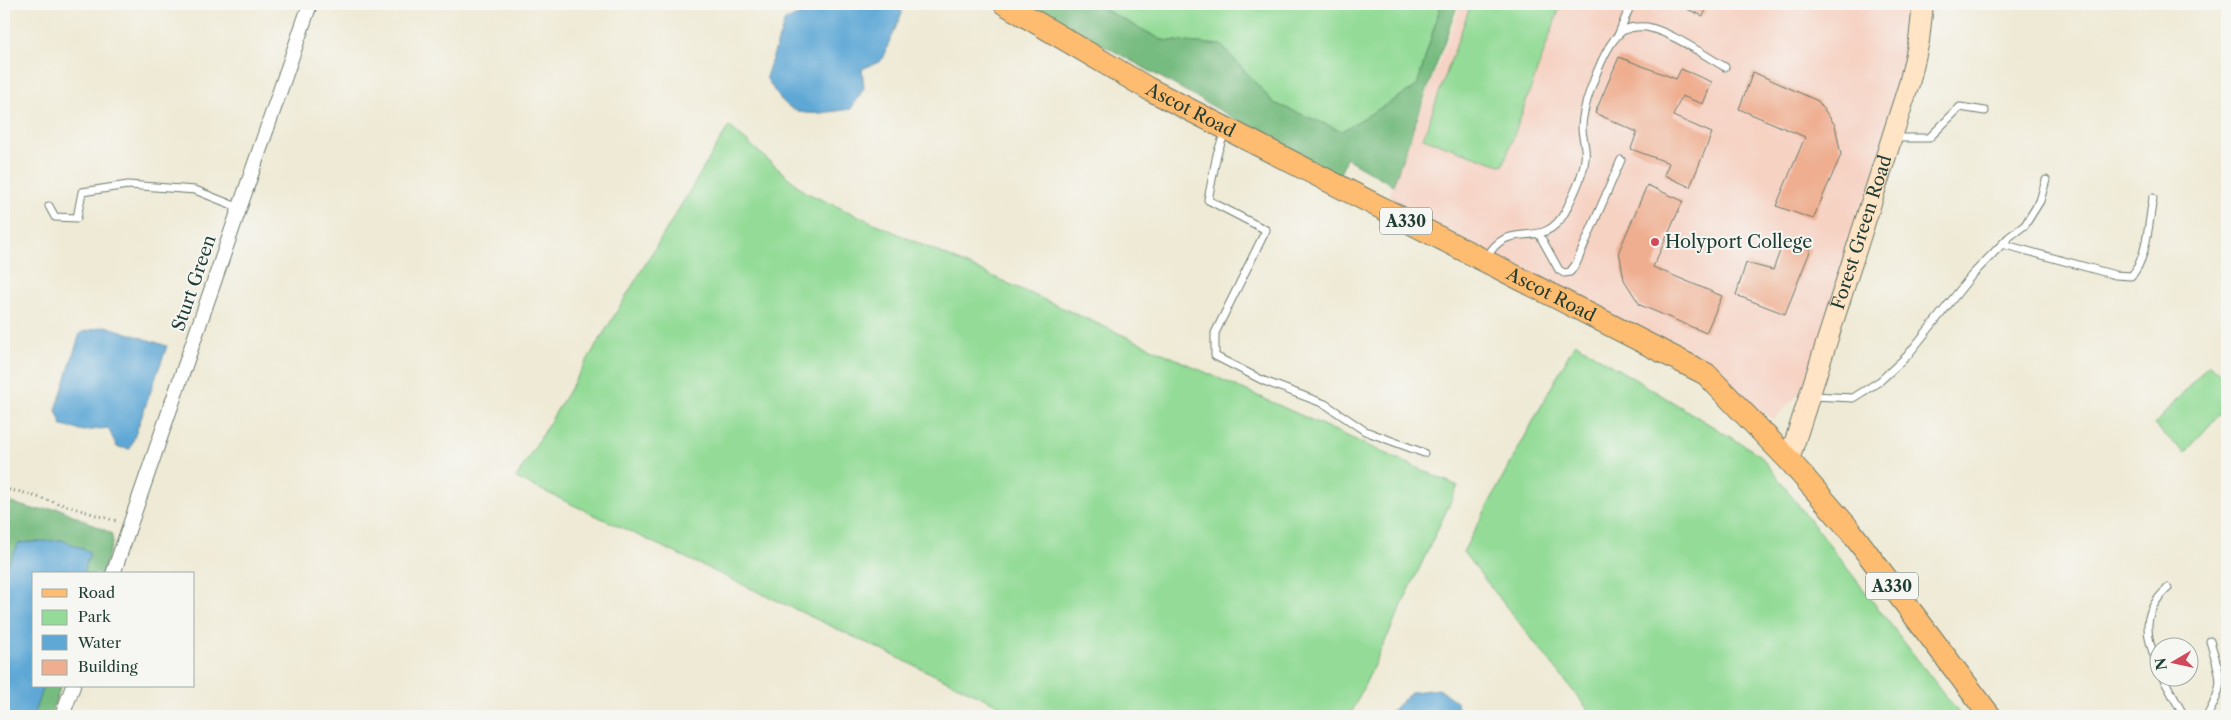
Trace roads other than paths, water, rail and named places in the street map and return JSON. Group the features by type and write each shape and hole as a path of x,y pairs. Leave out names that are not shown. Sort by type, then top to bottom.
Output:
{"main road":[{"name":"Ascot Road","path":"1005,4 1149,89 1706,374 1789,460 1849,529 1990,716"},
{"name":"Forest Green Road","path":"1789,460 1892,138 1919,42 1922,4"}],"street":[{"name":"Sturt Green","path":"114,572 310,4"},
{"path":"62,716 72,688"}],"lane":[{"path":"1484,261 1493,246 1504,238 1539,234 1559,222 1582,174 1586,158 1582,128 1590,90 1607,51 1619,33 1631,4"},
{"path":"1619,33 1633,27 1646,27 1663,32 1726,67"},
{"path":"1892,138 1929,138 1960,107 1986,111"},
{"path":"1226,129 1216,154 1208,200 1266,230 1215,333 1215,356 1264,381 1325,404 1365,431 1424,453"},
{"path":"1539,234 1559,270 1570,272 1576,264 1621,160"},
{"path":"1810,396 1853,398 1880,381 1907,356 1972,274 2002,244 2025,225 2040,201 2046,180"},
{"path":"49,206 55,217 77,218 82,192 128,185 195,190 240,208"},
{"path":"2002,244 2115,275 2132,276 2141,260 2154,198"},
{"path":"2149,638 2148,616 2155,599 2168,588"},
{"path":"2207,716 2217,698 2221,679 2210,641"},
{"path":"2169,688 2184,716"}],"water":[{"path":"810,4 899,4 902,13 881,61 862,69 864,88 851,109 822,113 801,112 783,102 766,77 785,20 808,13"},
{"path":"106,326 167,346 130,449 117,447 108,428 84,431 62,426 56,410 80,333"},
{"path":"62,540 90,552 84,572 32,572 32,688 42,688 33,716 4,716 4,638 10,625 4,612 4,571 19,543"},
{"path":"1439,689 1457,702 1459,716 1386,716 1412,692"}],"place":[{"name":"Holyport College","path":"1655,242"}]}
